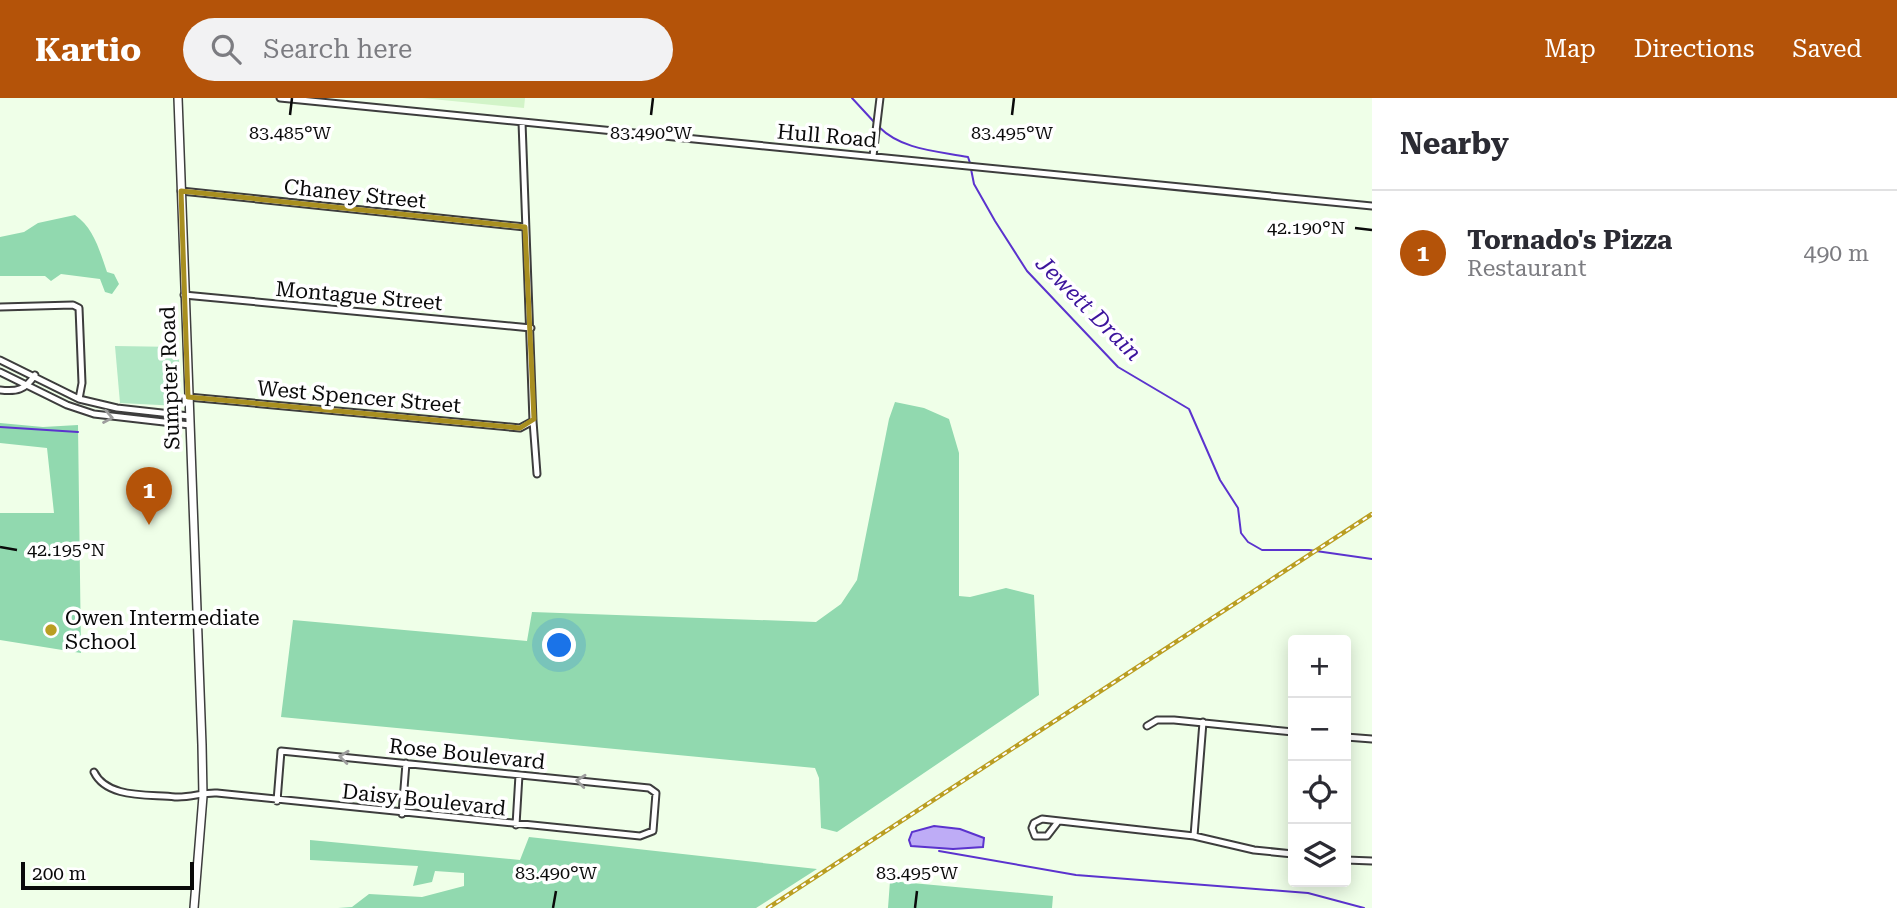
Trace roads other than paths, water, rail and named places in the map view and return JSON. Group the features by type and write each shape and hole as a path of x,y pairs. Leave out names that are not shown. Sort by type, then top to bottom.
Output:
{"street":[{"name":"Sumpter Road","path":"178,98 203,796 194,908"},
{"name":"Hull Road","path":"279,98 1372,206"},
{"path":"873,156 880,98"},
{"path":"522,122 531,328 530,424 537,474"},
{"name":"Chaney Street","path":"181,191 526,227"},
{"name":"Montague Street","path":"184,295 531,328"},
{"path":"0,307 73,305 79,308 82,383 76,409"},
{"path":"0,360 79,398 121,409 189,416"},
{"path":"0,372 76,409 116,418 190,425"},
{"path":"0,390 17,392 29,385 35,375"},
{"name":"West Spencer Street","path":"188,397 487,425 530,424"},
{"path":"1147,726 1164,719 1288,731"},
{"path":"1194,836 1203,722"},
{"path":"1351,738 1372,740"},
{"name":"Rose Boulevard","path":"277,801 281,751 649,788 656,793 655,822 653,831 643,836"},
{"path":"402,814 406,763"},
{"name":"Daisy Boulevard","path":"94,772 99,783 108,789 189,798 212,792 402,814 643,836"},
{"path":"516,825 519,775"},
{"path":"1057,822 1048,836 1035,836 1032,828 1034,823 1042,820 1194,836 1254,850 1288,853"},
{"path":"1351,859 1372,861"}],"waterway":[{"name":"Jewett Drain","path":"852,98 875,123"},
{"name":"Jewett Drain","path":"879,127 898,141 932,151 968,157 970,163"},
{"name":"Jewett Drain","path":"971,169 974,184 1027,271 1118,367 1189,409 1220,480 1238,508 1241,533 1248,542 1262,550 1309,550 1372,559"},
{"path":"0,427 78,432"},
{"path":"939,851 1076,875 1308,893 1364,908"}],"railway":[{"path":"768,908 1372,514"}],"place":[{"name":"Tornado's Pizza","path":"149,525"},
{"name":"Owen Intermediate School","path":"51,630"}]}
